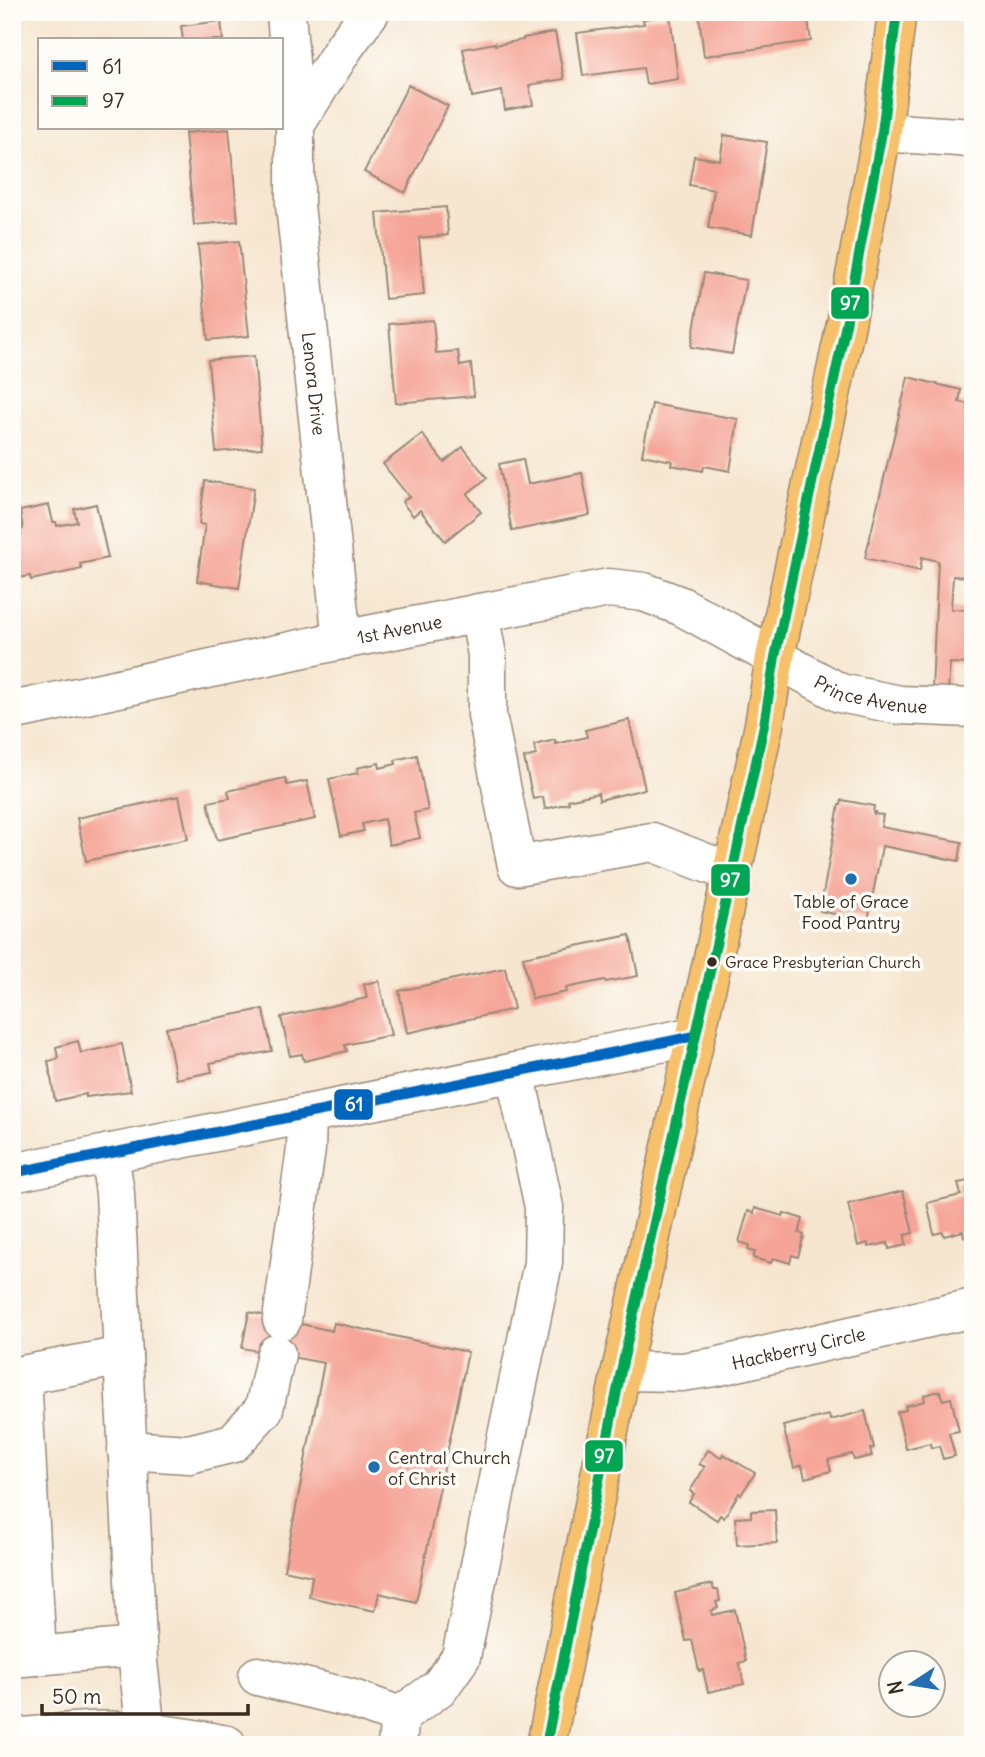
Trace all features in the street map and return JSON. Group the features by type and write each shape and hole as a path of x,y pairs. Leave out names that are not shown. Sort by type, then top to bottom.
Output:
{"main road":[{"path":"546,1745 621,1371 764,725 775,657 846,324 882,132 897,12"}],"street":[{"name":"Lenora Drive","path":"286,12 295,125 295,205 342,640"},
{"path":"295,125 370,12"},
{"path":"882,132 973,138"},
{"name":"1st Avenue","path":"12,711 342,640 610,588 644,592 681,606 775,657"},
{"path":"479,613 487,654 486,715 517,866 652,842 732,873"},
{"name":"Prince Avenue","path":"775,657 840,692 900,705 973,708"},
{"path":"12,1173 695,1036"},
{"path":"258,1676 353,1699 398,1730 440,1687 461,1657 543,1263 544,1207 515,1072"},
{"path":"127,1450 189,1454 233,1443 264,1409 279,1337 307,1139 307,1114"},
{"path":"109,1153 115,1193 137,1647 146,1733"},
{"name":"Hackberry Circle","path":"621,1371 682,1372 715,1367 973,1308"},
{"path":"123,1356 17,1377 24,1657 137,1647"},
{"path":"12,1738 118,1730 175,1735 227,1745"}],"building":[{"path":"724,12 807,12 811,41 704,56 699,16"},
{"path":"670,15 678,79 646,84 643,68 583,76 577,33 644,24 643,19"},
{"path":"221,21 223,38 183,38 181,26"},
{"path":"555,32 564,79 529,85 533,105 505,110 502,91 472,97 463,49"},
{"path":"408,85 448,106 405,193 364,172"},
{"path":"229,130 238,221 194,225 185,133"},
{"path":"724,135 767,142 752,235 708,228 714,190 689,185 694,156 720,160"},
{"path":"446,207 448,235 419,238 424,295 385,299 377,213"},
{"path":"239,241 249,336 208,340 198,245"},
{"path":"704,273 746,280 732,354 691,347"},
{"path":"433,320 436,353 458,351 460,366 471,364 474,396 396,403 389,324"},
{"path":"254,356 262,448 216,452 208,360"},
{"path":"908,377 961,390 959,402 969,404 968,409 973,410 973,577 953,576 951,609 973,610 973,664 950,663 948,690 932,689 938,561 922,557 920,571 865,558"},
{"path":"652,404 738,419 730,471 704,466 703,471 671,465 672,461 642,455"},
{"path":"422,434 444,462 463,447 487,478 467,494 481,512 445,541 420,510 413,516 402,502 409,497 383,464"},
{"path":"523,459 528,484 582,473 590,515 512,531 499,464"},
{"path":"205,481 254,488 239,588 197,581 205,525 199,524"},
{"path":"96,504 108,558 80,564 82,569 31,580 30,576 12,579 12,537 21,535 20,530 23,529 20,511 49,505 53,522 56,522 57,526 77,522 74,509"},
{"path":"629,720 645,789 599,800 598,793 545,809 543,797 533,799 524,758 536,755 534,745 555,740 556,744 587,737 585,730"},
{"path":"417,755 428,810 414,813 420,838 389,845 384,819 362,824 364,831 341,836 329,779 358,773 357,768 379,763 380,768 396,764 395,760"},
{"path":"285,778 287,785 307,781 315,819 217,840 208,802 230,798 228,791"},
{"path":"179,796 188,839 86,861 77,818"},
{"name":"Table of Grace Food Pantry","path":"842,800 874,806 874,814 883,815 881,827 962,842 959,861 882,846 868,921 820,911"},
{"path":"630,935 638,976 566,988 567,992 532,999 523,957"},
{"path":"505,968 514,1009 407,1033 399,991"},
{"path":"379,981 391,1035 345,1045 347,1051 304,1061 302,1054 290,1056 281,1017 367,998 364,984"},
{"path":"263,1009 272,1051 210,1063 212,1072 176,1079 166,1028"},
{"path":"78,1041 81,1053 122,1044 131,1091 86,1097 86,1094 55,1101 48,1061 58,1059 56,1047"},
{"path":"973,1180 973,1236 964,1237 963,1231 944,1236 943,1232 934,1234 927,1203 961,1195 958,1183"},
{"path":"903,1191 913,1233 905,1235 906,1245 889,1249 888,1243 858,1246 848,1204"},
{"path":"755,1208 803,1219 799,1233 804,1235 798,1257 792,1255 790,1263 773,1258 771,1263 753,1258 755,1252 748,1250 749,1245 739,1242 748,1211 754,1213"},
{"name":"Central Church of Christ","path":"249,1312 332,1331 334,1323 468,1352 416,1602 379,1593 375,1611 309,1597 312,1576 284,1570 324,1363 242,1348"},
{"path":"940,1391 943,1400 951,1398 959,1431 949,1433 955,1456 943,1459 939,1446 931,1448 930,1443 906,1449 897,1412 906,1410 905,1406 925,1401 924,1395"},
{"path":"865,1411 874,1448 870,1449 872,1456 854,1460 852,1454 828,1460 831,1471 805,1478 802,1465 794,1468 783,1426 829,1415 830,1420"},
{"path":"708,1450 721,1458 723,1454 755,1473 724,1518 720,1515 717,1520 689,1502 694,1494 690,1491 705,1467 699,1464"},
{"path":"775,1510 777,1543 737,1545 735,1518 751,1517 751,1511"},
{"path":"712,1584 714,1590 718,1590 720,1601 716,1602 718,1608 711,1611 712,1615 735,1610 746,1661 739,1663 744,1684 708,1692 703,1670 699,1671 692,1640 686,1641 675,1593"}],"transit line":[{"name":"97","path":"546,1745 621,1371 764,725 775,657 846,324 882,132 897,12"},
{"name":"61","path":"12,1173 695,1036"}],"place":[{"name":"Table of Grace Food Pantry","path":"851,879"},
{"name":"Grace Presbyterian Church","path":"712,962"},
{"name":"Central Church of Christ","path":"374,1467"}]}
